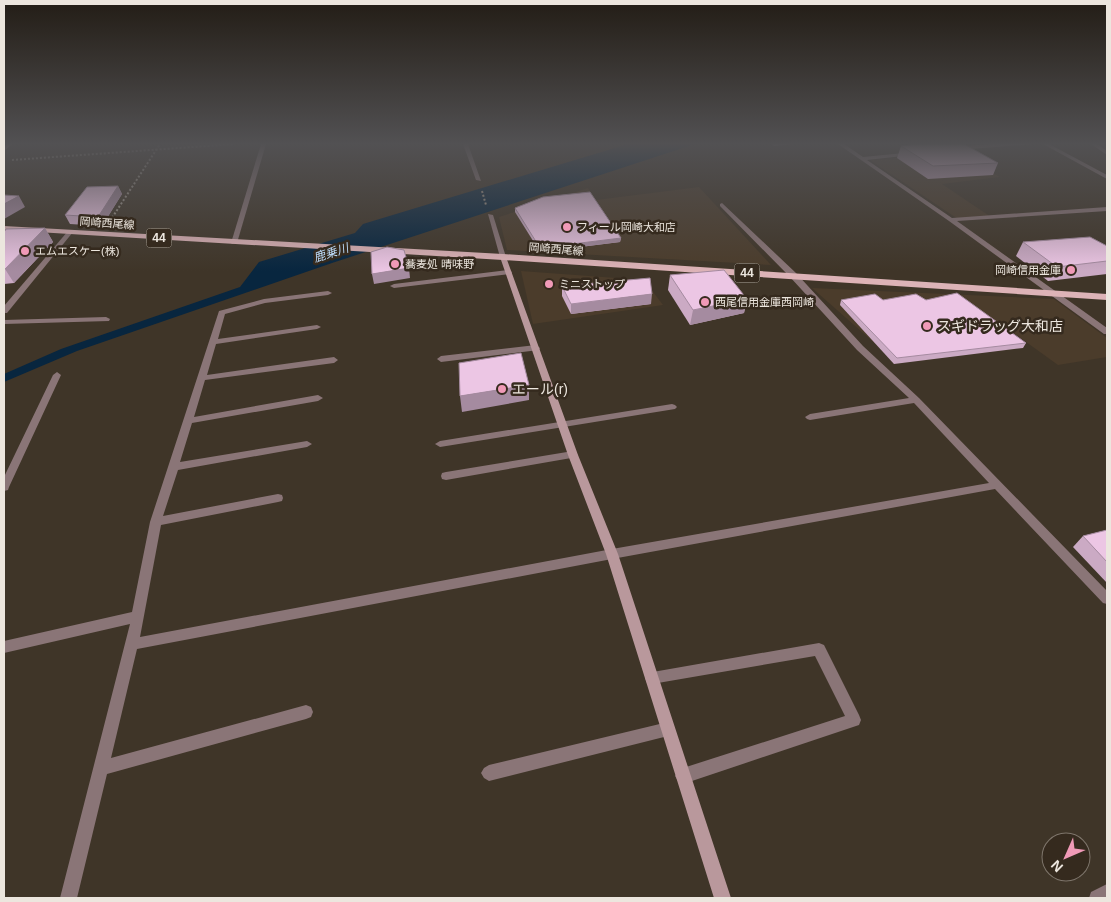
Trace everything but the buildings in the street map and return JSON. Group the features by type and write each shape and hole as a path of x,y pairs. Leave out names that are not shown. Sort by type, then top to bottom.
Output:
{"main road":[{"name":"岡崎西尾線","path":"4,228 15,232 70,232 234,243 503,257 1107,297"}],"street":[{"path":"234,243 251,186"},
{"path":"901,186 1107,332"},
{"path":"722,205 793,276 860,348 916,400 1107,599"},
{"path":"951,220 1107,209"},
{"path":"490,215 508,272 573,455 612,554 723,898"},
{"path":"4,311 70,232"},
{"path":"394,286 508,272"},
{"path":"68,898 132,644 156,522 222,313 264,301 328,293"},
{"path":"4,322 106,319"},
{"path":"213,342 316,327"},
{"path":"441,359 536,348"},
{"path":"202,378 334,360"},
{"path":"4,487 57,375"},
{"path":"188,421 318,398"},
{"path":"810,418 916,400"},
{"path":"440,444 564,426 672,407"},
{"path":"174,467 307,444"},
{"path":"446,476 573,455"},
{"path":"132,644 612,554 998,485"},
{"path":"156,522 278,498"},
{"path":"4,647 136,618"},
{"path":"652,678 819,649 854,720 683,776"},
{"path":"99,769 306,712"},
{"path":"489,773 668,729"},
{"path":"1097,898 1107,892"}],"path":[{"path":"102,234 133,186"},
{"path":"480,186 490,215"}],"shaded area":[{"path":"909,186 945,186 991,217 958,219"},
{"path":"699,187 771,265 507,250 499,217 588,188 596,200"},
{"path":"521,271 644,280 663,305 533,324"},
{"path":"812,288 1054,299 1107,338 1107,357 1058,365 1008,329 879,347"}],"water":[{"name":"鹿乗川","path":"489,186 567,186 332,263 77,351 4,382 4,374 61,349 240,287 259,262 355,233 363,224"}],"place":[{"name":"フィール岡崎大和店","path":"567,227"},
{"name":"エムエスケー(株)","path":"25,251"},
{"name":"蕎麦処 晴味野","path":"395,264"},
{"name":"岡崎信用金庫","path":"1071,270"},
{"name":"ミニストップ","path":"549,284"},
{"name":"西尾信用金庫西岡崎","path":"705,302"},
{"name":"スギドラッグ大和店","path":"927,326"},
{"name":"エール(r)","path":"502,389"}]}
